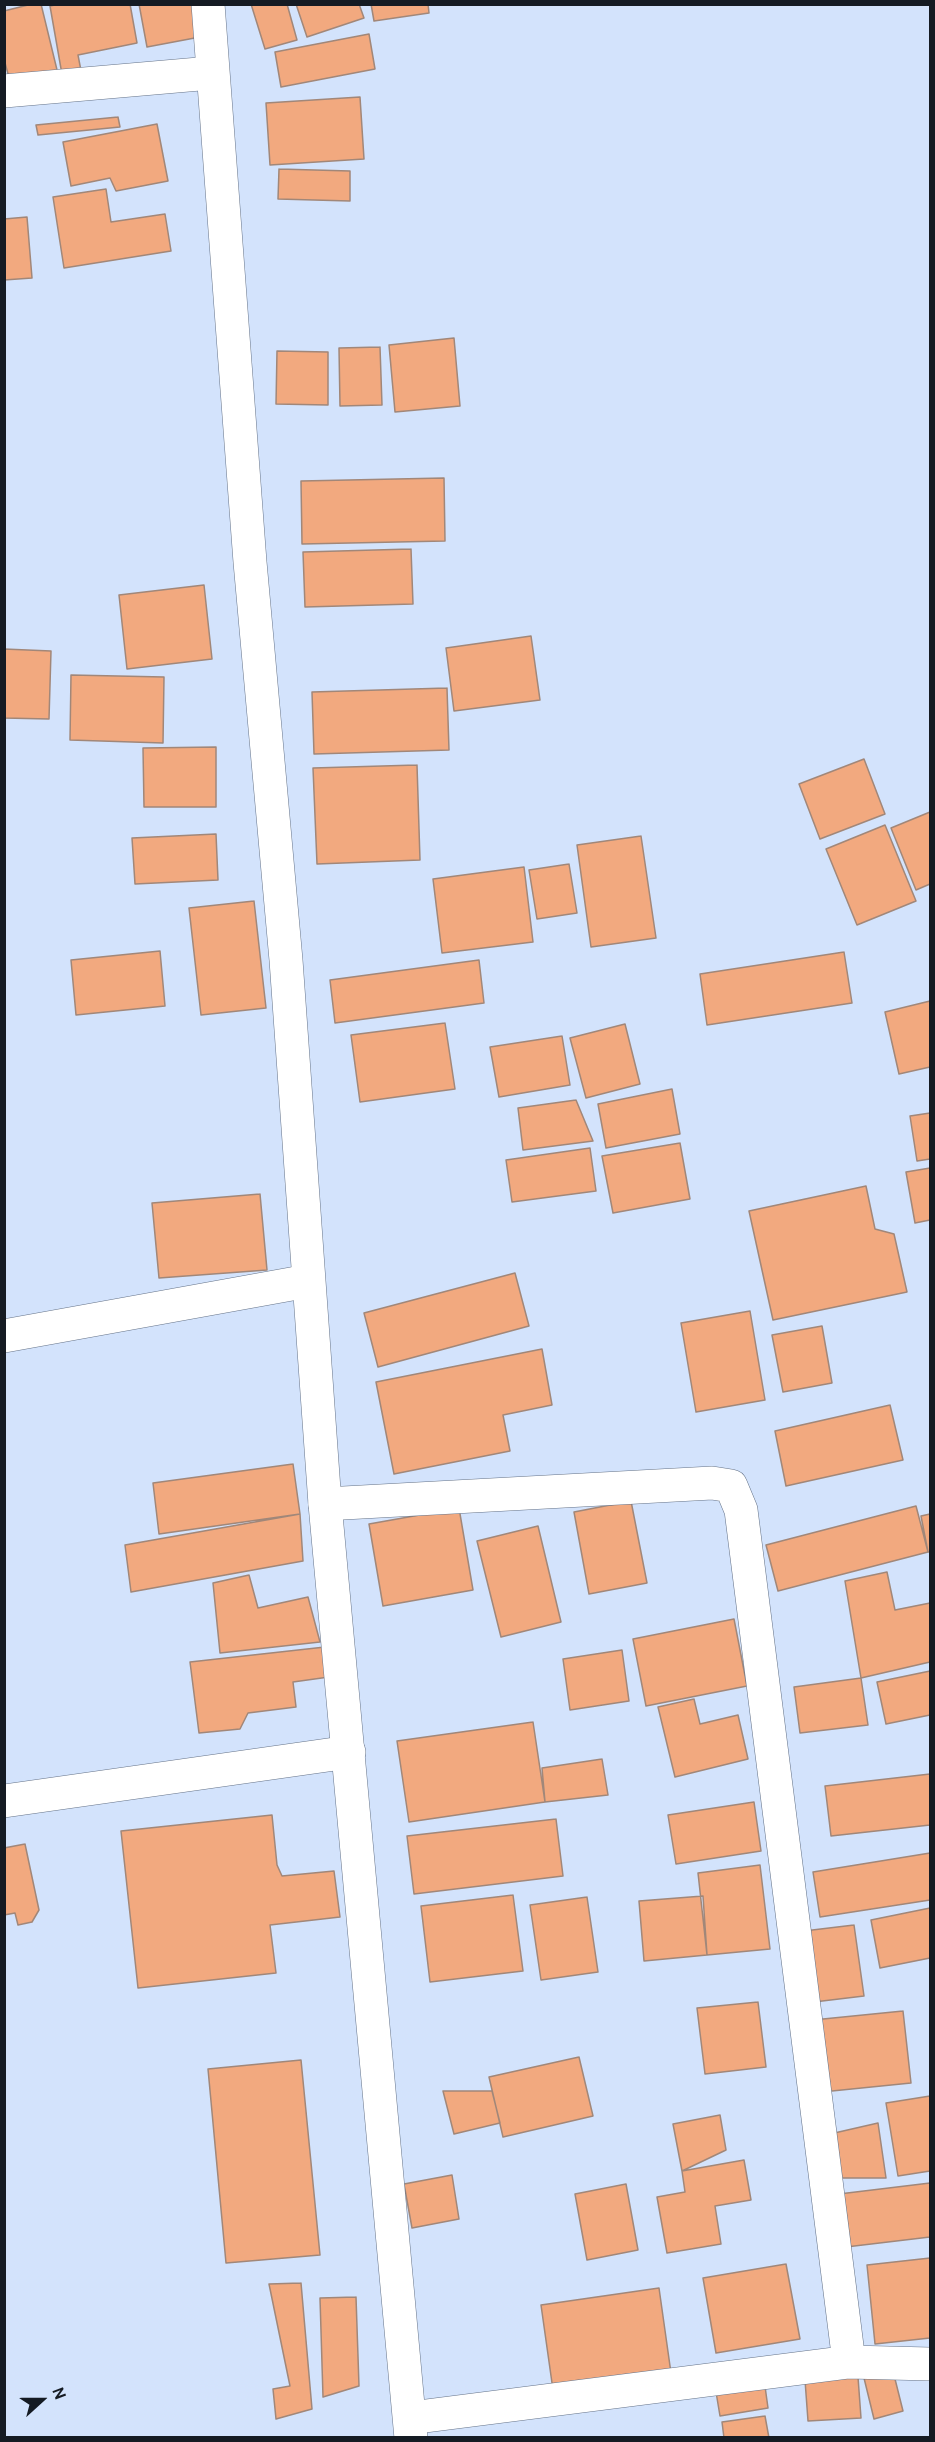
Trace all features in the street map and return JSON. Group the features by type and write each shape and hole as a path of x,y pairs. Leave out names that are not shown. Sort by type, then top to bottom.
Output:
{"street":[{"path":"208,4 250,562 286,960 325,1504 410,2428 849,2362 930,2364"},
{"path":"4,91 212,73"},
{"path":"4,1336 308,1281"},
{"path":"325,1504 712,1483 731,1486 741,1510 849,2362"},
{"path":"4,1801 349,1752"}],"building":[{"path":"41,4 58,74 11,85 4,59 4,11"},
{"path":"130,4 137,43 78,55 82,76 63,80 50,6"},
{"path":"139,4 194,4 200,37 147,47"},
{"path":"251,4 287,4 297,40 265,49"},
{"path":"296,4 359,4 364,18 307,37"},
{"path":"371,4 428,4 429,13 374,21"},
{"path":"369,34 375,69 281,87 275,52"},
{"path":"360,97 364,159 270,165 266,103"},
{"path":"118,117 120,127 38,135 36,125"},
{"path":"157,124 168,181 116,191 110,178 71,186 63,142"},
{"path":"279,169 350,171 350,201 278,199"},
{"path":"106,189 111,222 165,214 171,251 64,268 53,197"},
{"path":"27,217 32,278 4,280 4,219"},
{"path":"454,338 460,406 395,412 389,345"},
{"path":"380,347 382,405 340,406 339,348"},
{"path":"277,351 328,352 328,405 276,404"},
{"path":"444,478 445,541 302,544 301,481"},
{"path":"411,549 413,604 305,607 303,552"},
{"path":"204,585 212,659 127,669 119,595"},
{"path":"531,636 540,700 454,711 446,648"},
{"path":"4,649 51,651 49,719 4,718"},
{"path":"71,675 164,677 163,743 70,740"},
{"path":"447,688 449,750 314,754 312,692"},
{"path":"216,747 216,807 144,807 143,748"},
{"path":"864,759 885,814 820,839 799,784"},
{"path":"417,765 420,860 317,864 313,768"},
{"path":"930,812 930,884 916,890 891,828"},
{"path":"885,825 916,901 857,925 826,849"},
{"path":"216,834 218,880 135,884 132,838"},
{"path":"641,836 656,938 591,947 577,845"},
{"path":"569,864 577,913 537,919 529,870"},
{"path":"524,867 533,942 442,953 433,879"},
{"path":"254,901 266,1008 201,1015 189,908"},
{"path":"160,951 165,1006 76,1015 71,960"},
{"path":"844,952 852,1003 707,1025 700,974"},
{"path":"479,960 484,1003 335,1023 330,980"},
{"path":"930,1001 930,1067 899,1074 885,1012"},
{"path":"445,1023 455,1089 360,1102 351,1035"},
{"path":"625,1024 640,1084 586,1098 570,1038"},
{"path":"562,1036 570,1085 499,1097 490,1047"},
{"path":"672,1089 680,1134 606,1148 598,1104"},
{"path":"576,1100 593,1141 523,1150 518,1108"},
{"path":"930,1113 930,1159 917,1161 910,1116"},
{"path":"680,1143 690,1199 613,1213 602,1156"},
{"path":"590,1148 596,1191 512,1202 506,1160"},
{"path":"930,1168 930,1220 915,1223 906,1172"},
{"path":"866,1186 875,1229 894,1234 907,1292 773,1320 749,1211"},
{"path":"260,1194 267,1270 159,1278 152,1203"},
{"path":"515,1273 529,1326 378,1367 364,1313"},
{"path":"750,1311 765,1400 696,1412 681,1323"},
{"path":"822,1326 832,1383 783,1392 772,1335"},
{"path":"542,1349 552,1405 503,1415 510,1451 394,1474 376,1382"},
{"path":"890,1405 903,1460 786,1486 775,1431"},
{"path":"293,1464 300,1514 159,1534 153,1483"},
{"path":"631,1501 647,1583 589,1594 574,1512"},
{"path":"916,1506 928,1552 778,1591 766,1545"},
{"path":"459,1508 473,1590 383,1606 369,1524"},
{"path":"300,1514 303,1561 131,1592 125,1545"},
{"path":"930,1514 930,1552 928,1552 921,1516"},
{"path":"538,1526 561,1622 501,1637 477,1541"},
{"path":"887,1572 895,1610 930,1603 930,1662 861,1678 845,1581"},
{"path":"249,1575 258,1608 308,1597 320,1642 220,1653 213,1583"},
{"path":"734,1619 747,1686 646,1706 633,1639"},
{"path":"325,1647 329,1677 293,1682 296,1707 248,1713 240,1729 199,1733 190,1662"},
{"path":"622,1650 629,1701 570,1710 563,1659"},
{"path":"930,1671 930,1715 886,1724 877,1682"},
{"path":"861,1678 868,1725 800,1733 794,1687"},
{"path":"694,1699 700,1724 738,1715 748,1759 675,1777 658,1707"},
{"path":"533,1722 545,1802 409,1822 397,1741"},
{"path":"602,1759 608,1795 545,1802 542,1768"},
{"path":"930,1774 930,1825 831,1836 825,1786"},
{"path":"754,1802 761,1851 676,1864 668,1815"},
{"path":"272,1815 277,1865 282,1876 334,1871 340,1917 270,1925 276,1973 138,1988 121,1831"},
{"path":"556,1819 563,1876 414,1894 407,1836"},
{"path":"25,1844 39,1910 32,1922 18,1925 15,1913 4,1915 4,1848"},
{"path":"930,1853 930,1900 820,1917 813,1872"},
{"path":"760,1865 770,1949 707,1955 698,1873"},
{"path":"513,1895 523,1971 430,1982 421,1906"},
{"path":"703,1896 707,1955 644,1961 639,1901"},
{"path":"587,1897 598,1972 541,1980 530,1905"},
{"path":"930,1908 930,1958 880,1968 871,1920"},
{"path":"854,1925 864,1996 814,2002 804,1931"},
{"path":"758,2002 766,2067 705,2074 697,2008"},
{"path":"903,2011 911,2083 822,2092 813,2020"},
{"path":"579,2057 593,2116 503,2137 489,2077"},
{"path":"301,2060 320,2255 226,2263 208,2069"},
{"path":"443,2091 492,2091 500,2123 454,2134"},
{"path":"930,2096 930,2171 898,2176 886,2103"},
{"path":"720,2115 726,2150 682,2171 673,2124"},
{"path":"878,2123 886,2178 839,2178 830,2134"},
{"path":"744,2160 751,2200 715,2206 721,2244 667,2253 657,2197 685,2192 682,2171"},
{"path":"452,2175 459,2219 412,2228 404,2184"},
{"path":"930,2183 930,2237 846,2247 839,2194"},
{"path":"626,2184 638,2250 587,2260 575,2194"},
{"path":"930,2258 930,2338 875,2344 867,2265"},
{"path":"786,2264 800,2339 716,2353 703,2278"},
{"path":"301,2283 312,2409 276,2419 273,2389 290,2386 269,2284"},
{"path":"659,2288 671,2373 553,2390 541,2305"},
{"path":"356,2297 359,2386 323,2397 320,2298"},
{"path":"893,2371 903,2411 874,2419 864,2378"},
{"path":"858,2377 861,2418 808,2421 805,2380"},
{"path":"764,2379 768,2408 720,2416 715,2386"},
{"path":"765,2416 769,2438 724,2438 722,2422"}]}
